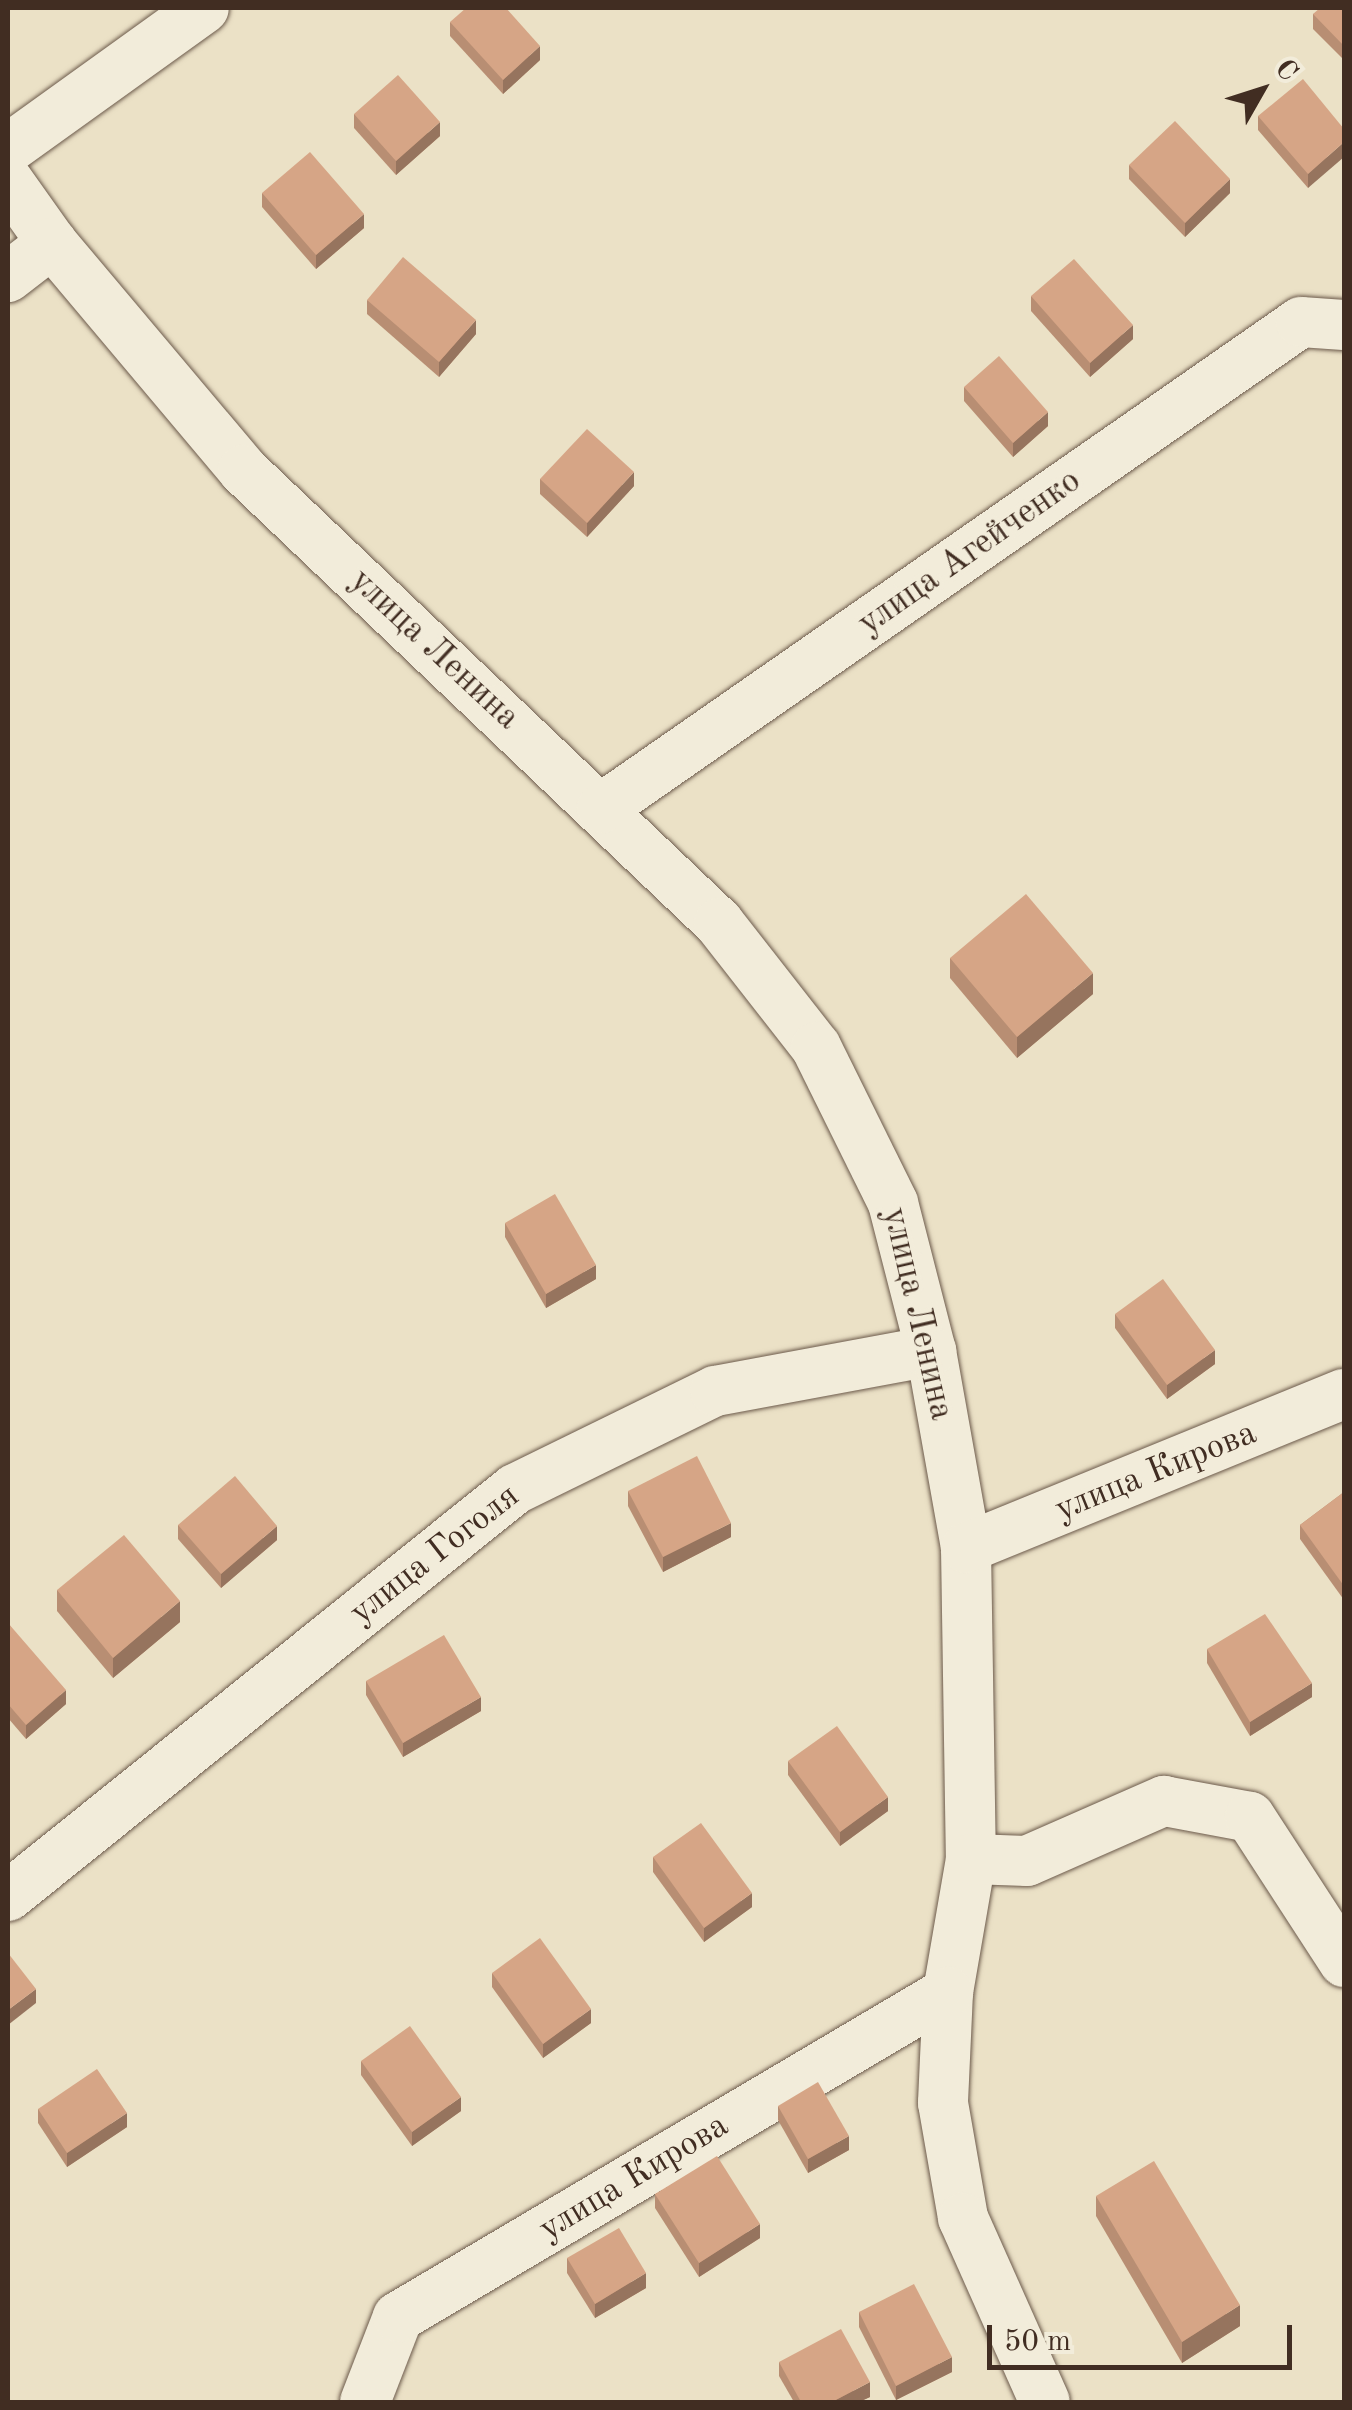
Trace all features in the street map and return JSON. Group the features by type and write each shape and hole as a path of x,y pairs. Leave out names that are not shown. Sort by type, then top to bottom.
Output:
{"street":[{"path":"8,149 204,8"},
{"name":"улица Ленина","path":"8,181 52,243 243,470 602,808 718,923 816,1048 894,1203 932,1352 966,1548 971,1859 948,1992 943,2103 963,2218 1025,2395"},
{"path":"8,277 52,243"},
{"name":"улица Агейченко","path":"602,808 1323,324"},
{"name":"улица Гоголя","path":"8,1896 515,1489 715,1391 932,1352"},
{"name":"улица Кирова","path":"966,1548 1344,1394"},
{"path":"971,1859 1027,1862 1164,1801 1250,1817 1344,1962"},
{"name":"улица Кирова","path":"365,2402 398,2317 948,1992"}],"building":[{"path":"466,8 506,8 540,46 503,80 450,22"},
{"path":"1320,8 1344,8 1344,46 1313,14"},
{"path":"398,75 440,122 396,161 354,114"},
{"path":"1303,79 1344,129 1344,142 1308,174 1258,116"},
{"path":"1175,121 1230,179 1185,223 1129,165"},
{"path":"310,152 364,214 316,255 262,193"},
{"path":"403,257 476,320 439,362 367,300"},
{"path":"1074,259 1133,325 1090,363 1031,296"},
{"path":"999,356 1048,412 1013,443 964,387"},
{"path":"587,429 634,472 587,523 540,479"},
{"path":"1026,894 1093,973 1017,1037 950,958"},
{"path":"555,1194 596,1265 546,1294 505,1223"},
{"path":"1163,1279 1215,1350 1167,1385 1115,1314"},
{"path":"697,1456 731,1523 663,1557 628,1491"},
{"path":"235,1476 277,1526 221,1574 178,1525"},
{"path":"1344,1492 1344,1586 1300,1525"},
{"path":"124,1535 180,1601 113,1658 57,1590"},
{"path":"1265,1614 1312,1683 1250,1722 1207,1649"},
{"path":"8,1623 66,1690 26,1725 8,1704"},
{"path":"444,1635 481,1697 403,1743 366,1681"},
{"path":"837,1726 888,1797 840,1832 788,1761"},
{"path":"701,1823 752,1893 704,1928 653,1857"},
{"path":"540,1938 591,2009 543,2044 492,1973"},
{"path":"8,1953 36,1989 8,2010"},
{"path":"410,2026 461,2097 412,2132 361,2061"},
{"path":"97,2069 127,2113 67,2153 38,2109"},
{"path":"818,2082 849,2136 808,2159 778,2106"},
{"path":"717,2156 760,2224 699,2263 655,2194"},
{"path":"1154,2161 1240,2305 1182,2342 1096,2196"},
{"path":"619,2228 646,2273 595,2304 567,2258"},
{"path":"914,2284 952,2357 896,2386 859,2312"},
{"path":"841,2329 870,2382 832,2402 801,2402 779,2362"}]}
